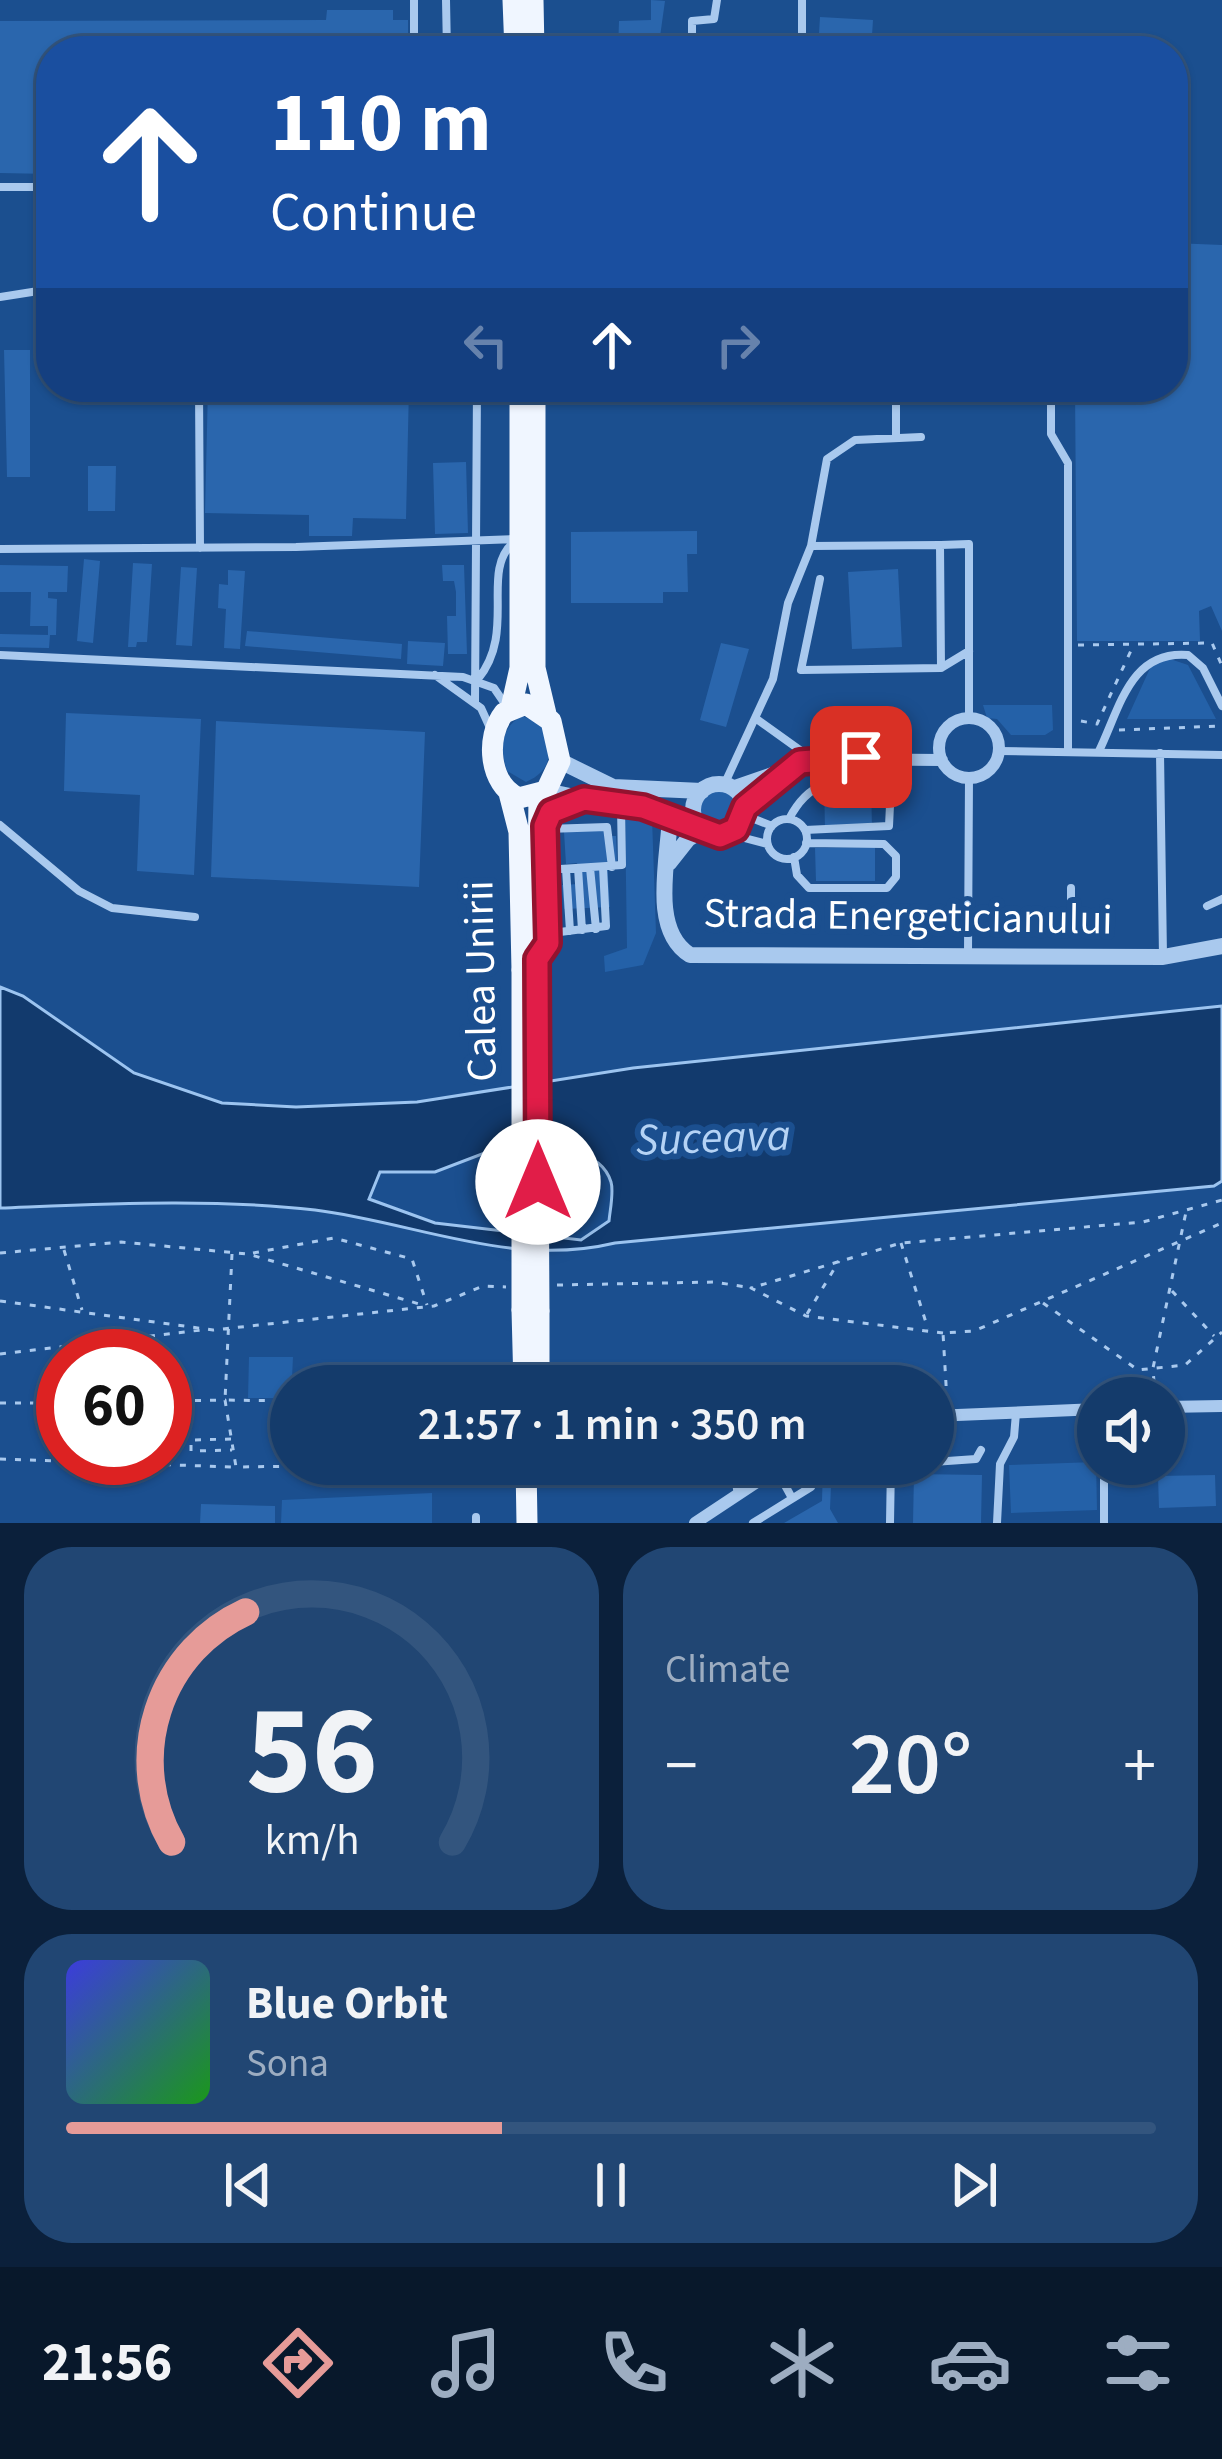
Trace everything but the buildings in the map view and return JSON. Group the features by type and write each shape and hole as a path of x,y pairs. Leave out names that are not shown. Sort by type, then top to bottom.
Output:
{"main road":[{"path":"513,0 514,36"},
{"path":"533,0 534,36"},
{"path":"520,402 520,668 510,709 493,736 495,766 509,793 543,793 560,761 555,728 546,714 535,668 536,402"},
{"path":"510,709 533,706 546,714"},
{"name":"Calea Unirii","path":"509,793 519,832 536,960"},
{"name":"Calea Unirii","path":"526,1365 543,793"},
{"name":"Calea Unirii","path":"530,1311 536,1365"},
{"path":"526,1485 527,1523"},
{"path":"539,1485 540,1523"}],"street":[{"path":"969,718 988,725 999,751 989,770 969,778 953,773 942,760 944,732 969,718"},
{"path":"560,761 613,787 702,791 806,760 942,760"},
{"path":"543,793 621,804 729,834 744,811 806,760"},
{"path":"728,786 744,811"},
{"path":"700,827 694,803 702,791"},
{"path":"536,960 545,829 555,808 584,799"},
{"name":"Strada Energeticianului","path":"670,815 665,920 677,945 690,955 1163,957 1222,946"},
{"name":"Strada Energeticianului","path":"669,864 700,827"},
{"path":"1185,1407 1222,1406"},
{"path":"954,1415 1077,1410"},
{"path":"695,1523 715,1518 753,1485"}],"lane":[{"path":"414,0 414,36"},
{"path":"446,0 446,36"},
{"path":"692,36 692,21 714,19 717,0"},
{"path":"802,0 802,36"},
{"path":"0,187 36,187"},
{"path":"0,296 36,291"},
{"path":"200,402 200,548"},
{"path":"475,702 477,402"},
{"path":"896,402 896,438"},
{"path":"1051,402 1051,434 1068,464 1068,752"},
{"path":"728,786 773,679 788,603 812,546 827,459 855,440 922,437"},
{"path":"0,549 519,538"},
{"path":"477,680 498,644 502,557 519,538"},
{"path":"812,546 969,544 969,718"},
{"path":"940,545 941,668"},
{"path":"820,579 801,670 941,668 969,652"},
{"path":"1098,752 1135,672 1170,653 1188,655 1203,668 1222,706"},
{"path":"0,655 434,674 477,680 494,688 510,709"},
{"path":"434,674 475,702 493,736"},
{"path":"758,720 806,760"},
{"path":"999,751 1222,754"},
{"path":"1160,754 1163,957"},
{"path":"772,826 789,819 800,798 823,781 885,778 891,784 889,826 805,830 789,819"},
{"path":"968,956 969,778"},
{"path":"545,870 622,865 621,804"},
{"path":"744,811 772,826"},
{"path":"0,825 79,891 112,908 195,917"},
{"path":"536,960 570,931 607,923 605,826 545,829"},
{"path":"768,844 772,826"},
{"path":"729,834 768,844 781,858 794,857 806,843 805,830"},
{"path":"794,857 797,875 809,888 887,888 896,878 896,856 884,844 806,843"},
{"path":"578,868 582,930"},
{"path":"590,868 596,929"},
{"path":"566,869 570,931"},
{"path":"1071,888 1071,928"},
{"path":"1207,906 1222,899"},
{"path":"997,1523 1000,1463 1017,1427 1016,1412"},
{"path":"954,1461 976,1459 981,1450"},
{"path":"737,1485 738,1496"},
{"path":"785,1485 792,1498"},
{"path":"890,1523 891,1485"},
{"path":"1104,1485 1104,1523"},
{"path":"753,1523 811,1487"}],"path":[{"path":"1078,663 1078,645 1134,644 1097,724 1081,721 1084,731"},
{"path":"1109,730 1222,726"},
{"path":"753,1288 901,1243 1143,1222 1222,1200"},
{"path":"1154,1377 1184,1240 1186,1210"},
{"path":"557,1285 714,1282 753,1288 806,1316 943,1333 974,1330 1043,1303 1222,1222"},
{"path":"248,1254 334,1238 412,1259 428,1307"},
{"path":"0,1252 121,1242 248,1254 428,1307"},
{"path":"901,1243 928,1331"},
{"path":"64,1249 82,1312"},
{"path":"232,1253 225,1400 236,1467"},
{"path":"806,1316 839,1261"},
{"path":"0,1354 428,1307 483,1286 515,1287"},
{"path":"1172,1290 1215,1338"},
{"path":"0,1301 208,1329"},
{"path":"1043,1303 1138,1370 1185,1365 1222,1332"},
{"path":"943,1333 945,1365"},
{"path":"192,1401 270,1401"},
{"path":"0,1402 36,1403"},
{"path":"232,1438 191,1440 191,1451 234,1450"},
{"path":"0,1459 270,1467"}],"shaded area":[{"path":"1167,658 1188,665 1216,719 1127,719 1151,666"},
{"path":"983,705 1052,705 1053,730 1045,735 1011,735 997,719 987,718"},
{"path":"522,716 542,724 549,750 542,771 526,782 507,771 503,755 506,733"},
{"path":"719,786 736,793 743,810 736,827 719,834 702,827 695,810 702,793"},
{"path":"625,814 652,818 656,933 643,965 605,972 604,956 627,948"},
{"path":"249,1357 293,1357 293,1365 270,1365 270,1398 248,1398"},
{"path":"1077,1463 1077,1485 1096,1485 1097,1510 1011,1513 1009,1465"},
{"path":"432,1493 432,1523 281,1523 282,1500"}],"water":[{"name":"Suceava","path":"0,987 23,996 134,1073 222,1103 296,1107 417,1102 633,1068 1222,1006 1222,1181 1214,1186 539,1250 276,1206 158,1203 0,1208","holes":["495,1149 560,1150 592,1159 611,1182 609,1221 581,1240 435,1223 369,1199 380,1172 435,1172"]}],"route":[{"path":"538,1182 537,959 548,943 545,826 551,812 561,804 584,799 643,807 720,836 736,829 745,807 800,762 861,757"}]}
